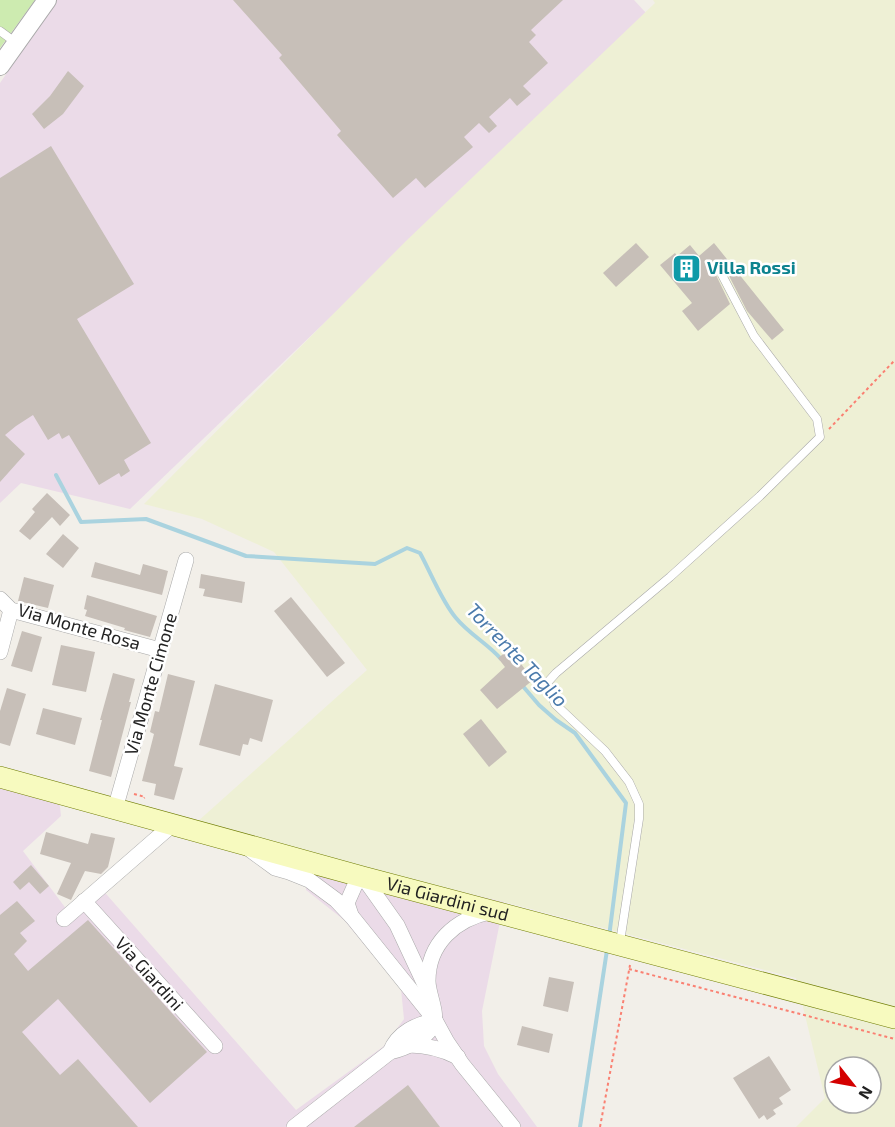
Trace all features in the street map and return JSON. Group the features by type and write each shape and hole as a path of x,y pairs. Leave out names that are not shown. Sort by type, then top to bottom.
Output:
{"main road":[{"name":"Via Giardini sud","path":"0,777 244,845 895,1018"}],"street":[{"path":"0,66 47,0"},
{"name":"Via Monte Cimone","path":"115,809 186,560"},
{"path":"0,652 6,604"},
{"name":"Via Monte Rosa","path":"6,604 160,650"},
{"path":"64,919 172,825"},
{"path":"244,845 275,868 309,880 336,900 414,993 435,1020 458,1057 513,1127"},
{"path":"353,918 346,903 355,885 363,877 397,925 431,1001"},
{"name":"Via Giardini","path":"84,901 215,1046"},
{"path":"435,1020 428,982 430,967 438,945 455,927 467,919 493,911"},
{"path":"294,1127 390,1052 399,1050 408,1037 414,1009 414,993"},
{"path":"408,1037 435,1020"},
{"path":"408,1037 419,1045 458,1057"}],"lane":[{"path":"0,31 16,43"},
{"path":"613,943 639,819 639,804 629,782 605,751 555,704 547,683 555,673 670,577 760,496 820,437 817,418 754,336 722,275"}],"path":[{"path":"820,437 895,360"},
{"path":"600,1127 629,969 895,1039"}],"shaded area":[{"path":"57,0 634,0 647,14 130,509 21,483 0,503 0,83"},
{"path":"0,781 59,798 61,816 23,851 70,914 100,887 296,1110 384,1046 404,1019 401,989 344,920 306,890 306,854 504,902 482,1011 484,1046 498,1074 537,1127 0,1127"}],"green space":[{"path":"0,0 35,0 0,48"},
{"path":"653,0 895,0 895,1127 796,1127 823,1100 823,1115 883,1115 883,1055 823,1055 823,1090 796,978 504,902 306,854 197,822 367,670 274,552 202,519 144,504 406,241 655,3"}],"building":[{"path":"233,0 563,0 531,30 536,35 529,42 548,63 523,86 531,94 517,106 510,98 489,117 497,126 489,133 479,123 464,137 473,147 425,188 416,178 393,198 337,135 341,131 279,58 282,55"},
{"path":"68,71 84,86 63,114 44,129 32,114 50,96"},
{"path":"51,146 134,284 77,319 151,443 124,460 130,471 121,477 119,473 99,485 69,435 62,439 59,433 48,440 33,415 5,435 25,454 0,482 0,178"},
{"path":"636,243 649,257 616,287 603,273"},
{"path":"714,243 784,330 772,340 747,311 725,270 719,270 716,275 730,304 698,331 682,311 692,303 660,265 675,253 677,256 690,245 699,256"},
{"path":"47,493 70,515 60,526 52,517 30,540 19,531 35,512 32,509"},
{"path":"63,534 79,548 63,568 46,554"},
{"path":"95,562 140,575 143,564 168,571 162,595 91,577"},
{"path":"201,574 245,582 242,603 203,596 205,589 199,588"},
{"path":"24,577 54,585 48,608 18,601"},
{"path":"87,595 157,616 150,637 85,616"},
{"path":"291,597 345,663 327,677 274,611"},
{"path":"22,631 42,637 32,672 11,666"},
{"path":"61,645 95,652 86,692 52,685"},
{"path":"510,649 533,680 497,709 480,690 505,667 498,658"},
{"path":"113,673 135,679 111,777 89,771"},
{"path":"168,674 195,681 174,766 183,768 174,800 154,795 156,784 142,781 154,734 150,732 155,711 159,712"},
{"path":"215,684 273,700 262,742 250,738 248,745 243,744 240,756 199,745"},
{"path":"7,688 26,694 10,746 0,743 0,711"},
{"path":"43,708 82,718 75,745 36,734"},
{"path":"481,719 507,752 489,767 463,734"},
{"path":"46,832 88,844 91,833 115,838 108,867 101,874 85,871 71,900 57,894 71,863 40,854"},
{"path":"31,865 49,886 40,894 29,882 20,890 13,882"},
{"path":"17,901 35,921 20,933 27,941 14,954 28,971 88,920 207,1052 150,1103 58,999 22,1032 60,1075 78,1059 138,1127 0,1127 0,915"},
{"path":"549,977 574,982 568,1012 543,1006"},
{"path":"522,1026 553,1034 549,1053 517,1045"},
{"path":"769,1056 791,1090 779,1098 783,1104 773,1110 776,1114 767,1120 764,1115 759,1119 733,1078"},
{"path":"408,1085 440,1127 354,1127"}],"waterway":[{"name":"Torrente Taglio","path":"56,475 81,522 146,519 246,556 375,564 407,548 420,553 451,611 461,624 501,659"},
{"name":"Torrente Taglio","path":"521,684 539,705 575,733 626,803 609,937"},
{"name":"Torrente Taglio","path":"580,1127 607,950"}],"place":[{"name":"Villa Rossi","path":"686,268"}]}
